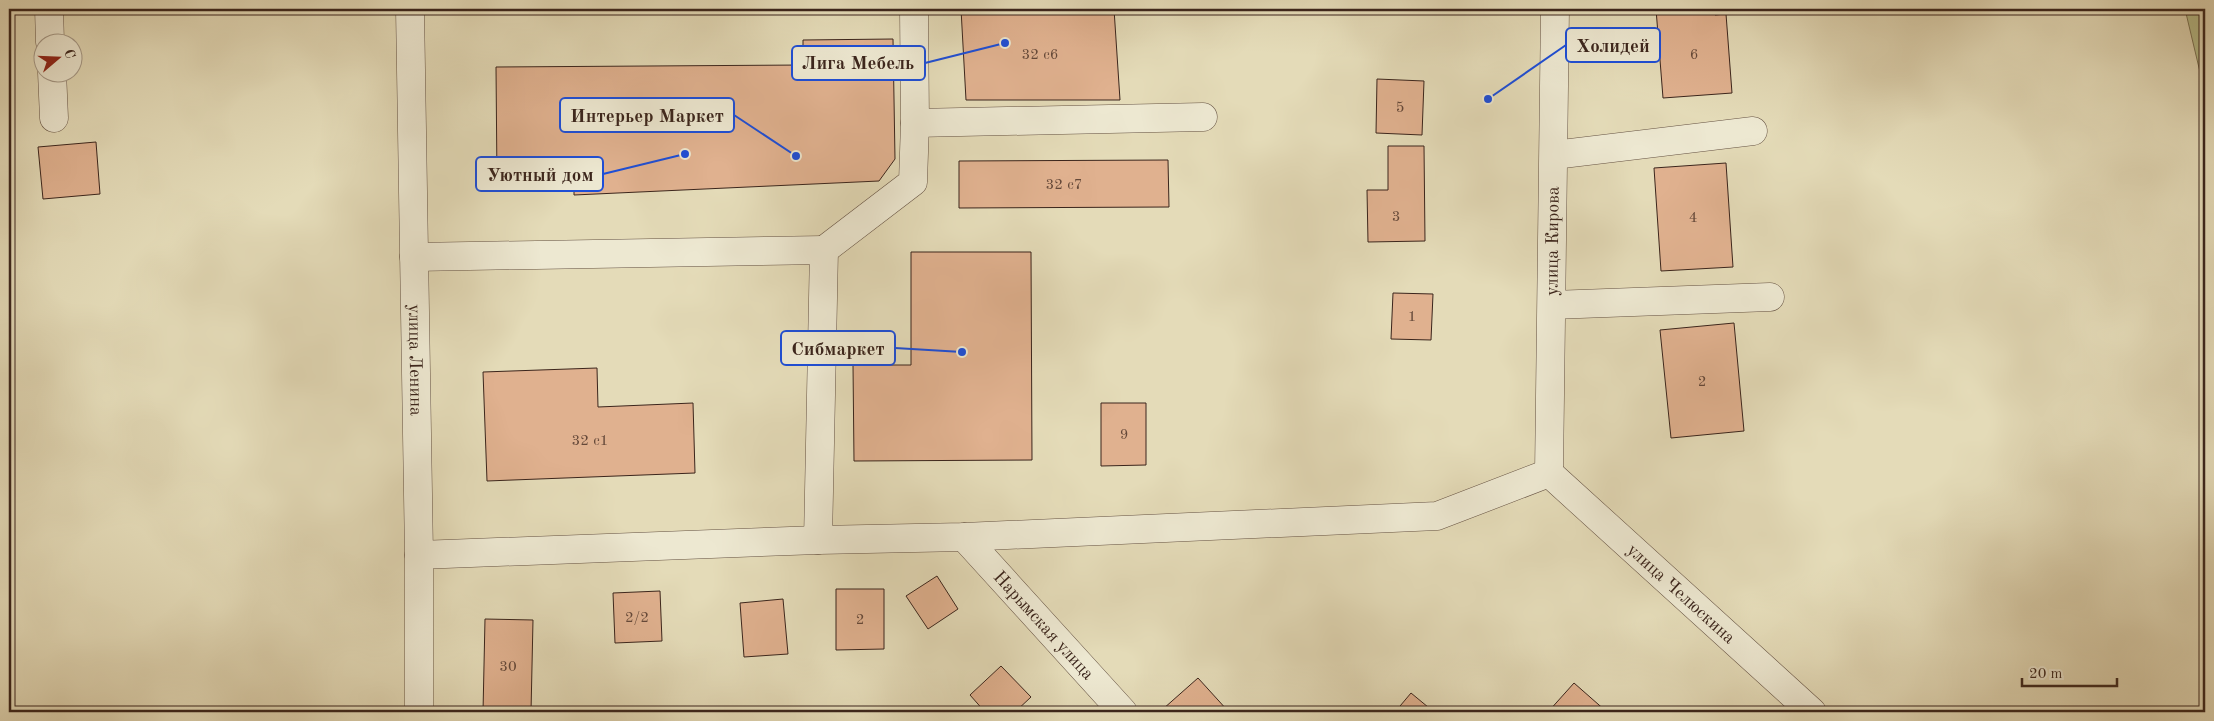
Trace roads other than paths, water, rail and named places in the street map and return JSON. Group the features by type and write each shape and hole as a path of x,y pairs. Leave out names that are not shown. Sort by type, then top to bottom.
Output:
{"street":[{"path":"49,9 50,32"},
{"name":"улица Ленина","path":"410,9 419,555 419,712"},
{"path":"414,257 824,250 913,182 915,123 914,9"},
{"name":"улица Кирова","path":"1549,473 1556,9"},
{"path":"52,82 54,118"},
{"path":"915,123 1204,117"},
{"path":"1554,155 1753,131"},
{"path":"818,540 824,250"},
{"path":"1552,305 1770,297"},
{"path":"419,555 818,540 964,537 1437,516 1549,473"},
{"name":"улица Челюскина","path":"1549,473 1812,712"},
{"name":"Нарымская улица","path":"964,537 1123,712"}],"place":[{"name":"Лига Мебель","path":"1005,43"},
{"name":"Холидей","path":"1488,99"},
{"name":"Уютный дом","path":"685,154"},
{"name":"Интерьер Маркет","path":"796,156"},
{"name":"Сибмаркет","path":"962,352"}]}
